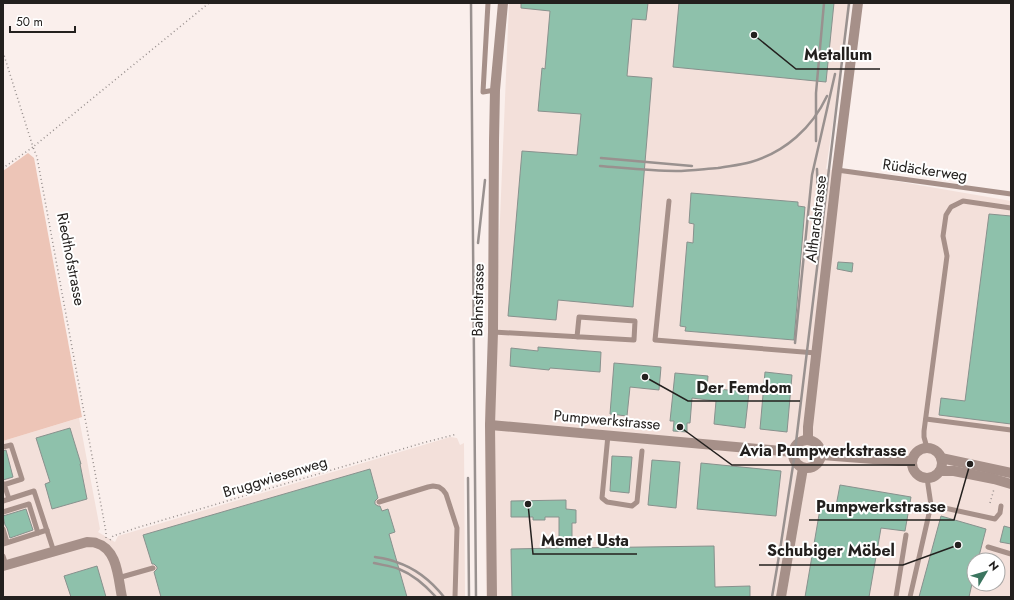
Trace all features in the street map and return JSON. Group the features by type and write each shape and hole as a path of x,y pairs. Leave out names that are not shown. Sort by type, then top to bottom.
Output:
{"street":[{"name":"Bahnstrasse","path":"492,597 490,425 493,332 495,90 503,3"},
{"name":"Althardstrasse","path":"808,440 816,353 858,3"},
{"name":"Pumpwerkstrasse","path":"490,425 793,452"},
{"path":"808,440 816,443 821,450 822,455 816,466 808,469 803,468 796,463 793,452 798,443 808,440"},
{"path":"927,448 936,451 941,458 942,464 940,471 934,476 928,478 922,477 915,471 912,461 917,452 927,448"},
{"path":"822,455 912,461"},
{"path":"941,458 1011,472"},
{"path":"781,597 803,468"},
{"path":"940,471 954,471 1011,484"},
{"path":"4,562 54,552 87,542 97,543 104,547 113,558 122,597"}],"lane":[{"path":"488,3 483,92 495,90"},
{"name":"Rüdäckerweg","path":"837,170 1011,194"},
{"path":"669,201 655,340 816,353"},
{"path":"927,448 924,437 947,256 943,236 946,215 951,207 963,201 1011,208"},
{"path":"493,332 577,337 634,340 635,321 578,318 577,337"},
{"path":"926,419 1011,430"},
{"path":"608,435 602,498 607,502 632,506 637,502 642,451"},
{"path":"3,447 11,445 22,479 3,484 6,500 34,491 54,552"},
{"path":"910,597 931,505 928,478"},
{"path":"379,502 433,486 439,487 443,490 449,499 457,528 455,597"},
{"path":"3,512 29,504 38,533"},
{"path":"931,505 995,519 1000,513 1001,506"},
{"path":"3,528 5,543 47,530"},
{"path":"896,597 906,535"},
{"path":"988,547 1011,554"},
{"path":"118,578 153,568"}],"path":[{"path":"3,168 33,147 209,3"},
{"name":"Riedthofstrasse","path":"3,52 37,157 106,532 104,547"},
{"name":"Bruggwiesenweg","path":"104,547 113,536 136,528 457,434"},
{"path":"990,503 995,487"}],"shaded area":[{"path":"509,3 851,3 826,169 1011,201 1011,597 486,597 485,404 498,267"},
{"path":"28,153 34,158 82,417 3,441 3,171"},
{"path":"79,418 100,529 98,532 115,542 118,536 450,437 457,438 460,445 464,443 465,597 3,597 3,441"}],"building":[{"path":"521,3 648,3 646,20 632,19 627,76 652,78 633,307 558,300 556,320 508,316 522,151 577,155 581,114 538,111 542,68 545,69 550,11 521,8"},
{"path":"679,3 834,3 826,82 673,67"},
{"path":"691,193 798,202 798,206 805,207 794,340 685,331 686,327 680,326 687,242 693,243 694,224 689,223"},
{"path":"989,214 1011,216 1011,424 939,415 941,398 965,401"},
{"path":"838,262 853,263 852,272 837,269"},
{"path":"538,347 601,352 600,372 550,368 549,370 510,366 511,348 538,351"},
{"path":"614,363 661,367 659,390 630,387 627,416 610,414"},
{"path":"765,372 792,375 787,432 760,429"},
{"path":"675,373 708,376 707,388 749,392 745,428 714,424 716,401 692,398 690,423 687,423 687,432 673,431 674,421 670,421"},
{"path":"70,428 81,464 87,499 52,509 45,484 50,482 36,438"},
{"path":"6,450 13,477 3,480 3,451"},
{"path":"612,456 632,457 629,493 610,491"},
{"path":"652,460 680,462 676,508 648,505"},
{"path":"701,463 781,471 776,516 697,509"},
{"path":"370,469 378,498 375,501 375,504 380,506 382,511 388,509 395,532 389,534 407,597 161,597 154,572 157,567 152,564 143,535"},
{"path":"840,485 911,497 905,531 881,528 869,597 805,597 821,503 836,506"},
{"path":"566,500 566,509 576,510 576,523 572,523 572,548 714,546 715,587 750,586 750,597 512,597 511,549 559,548 559,517 545,517 545,520 533,520 533,517 511,517 511,501"},
{"path":"26,509 33,530 10,538 3,516"},
{"path":"941,516 986,529 980,552 966,552 966,592 970,592 969,597 919,597"},
{"path":"1004,526 1011,528 1011,544 1000,542"},
{"path":"97,566 106,597 71,597 64,576"}],"railway":[{"path":"471,3 476,597"},
{"path":"816,141 816,93 824,3"},
{"path":"772,597 794,459 849,3"},
{"path":"795,343 812,175 835,74"},
{"path":"600,166 681,171 718,168 751,162 775,152 796,137 814,118 827,96"},
{"path":"601,158 692,166"},
{"path":"817,169 817,219"},
{"path":"478,243 485,180"},
{"path":"468,478 469,597"},
{"path":"375,557 391,560 410,568 429,581 444,597"},
{"path":"374,563 393,567 410,574 436,597"}],"place":[{"name":"Metallum","path":"754,35"},
{"name":"Der Femdom","path":"645,377"},
{"name":"Avia Pumpwerkstrasse","path":"680,427"},
{"name":"Pumpwerkstrasse","path":"970,464"},
{"name":"Memet Usta","path":"528,504"},
{"name":"Schubiger Möbel","path":"958,545"}]}
